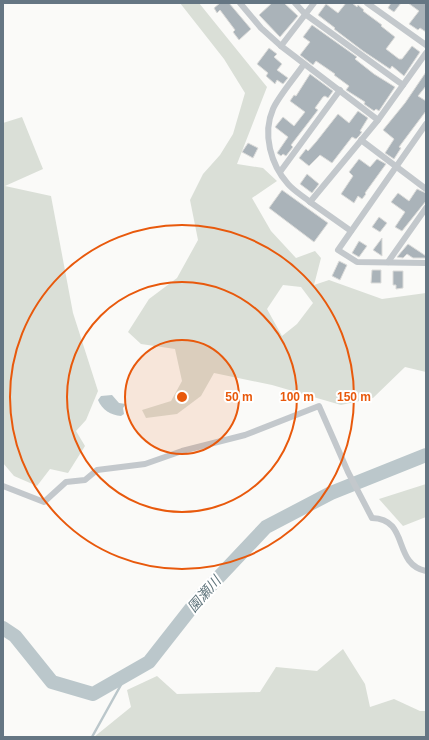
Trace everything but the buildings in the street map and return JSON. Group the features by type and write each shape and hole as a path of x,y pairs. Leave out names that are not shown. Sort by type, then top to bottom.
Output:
{"street":[{"path":"240,3 261,28 281,46 378,120"},
{"path":"295,3 305,14 403,86"},
{"path":"281,46 314,3"},
{"path":"367,3 426,45"},
{"path":"310,202 378,120 426,53"},
{"path":"304,64 273,109 268,130 270,151 280,172 289,185 351,231"},
{"path":"280,172 340,90"},
{"path":"426,124 338,250 357,262 426,263"},
{"path":"361,140 426,189"},
{"path":"388,262 426,208"},
{"path":"3,486 44,502 66,482 85,480 97,470 145,464 182,451 245,435 319,406 348,472 372,518 385,520 391,524 409,562 415,568 426,571"}],"shaded area":[{"path":"180,3 199,3 267,87 237,164 263,168 277,181 252,198 271,231 296,258 315,251 321,258 314,285 329,280 382,299 426,293 426,372 405,367 373,398 341,405 272,385 214,373 201,396 177,414 146,418 142,410 171,401 182,381 175,349 141,344 128,332 149,299 177,278 198,240 190,200 203,174 220,155 233,134 245,93 224,59","holes":["283,285 301,287 313,303 297,324 282,336 267,309"]},
{"path":"22,117 43,169 5,186 51,196 73,313 98,391 86,420 76,431 85,446 68,473 50,469 37,486 14,476 3,463 3,123"},
{"path":"112,395 119,403 126,404 123,408 124,414 121,416 107,411 102,407 98,400 101,396"},
{"path":"426,484 426,517 403,526 379,499"},
{"path":"343,649 365,684 370,707 394,699 420,711 426,711 426,737 94,737 131,707 127,690 157,676 177,694 260,692 276,667 317,671"}],"waterway":[{"name":"園瀬川","path":"3,628 15,636 52,682 93,694 149,662 200,597 266,527 331,493 426,455"},
{"path":"92,737 127,674"}]}
